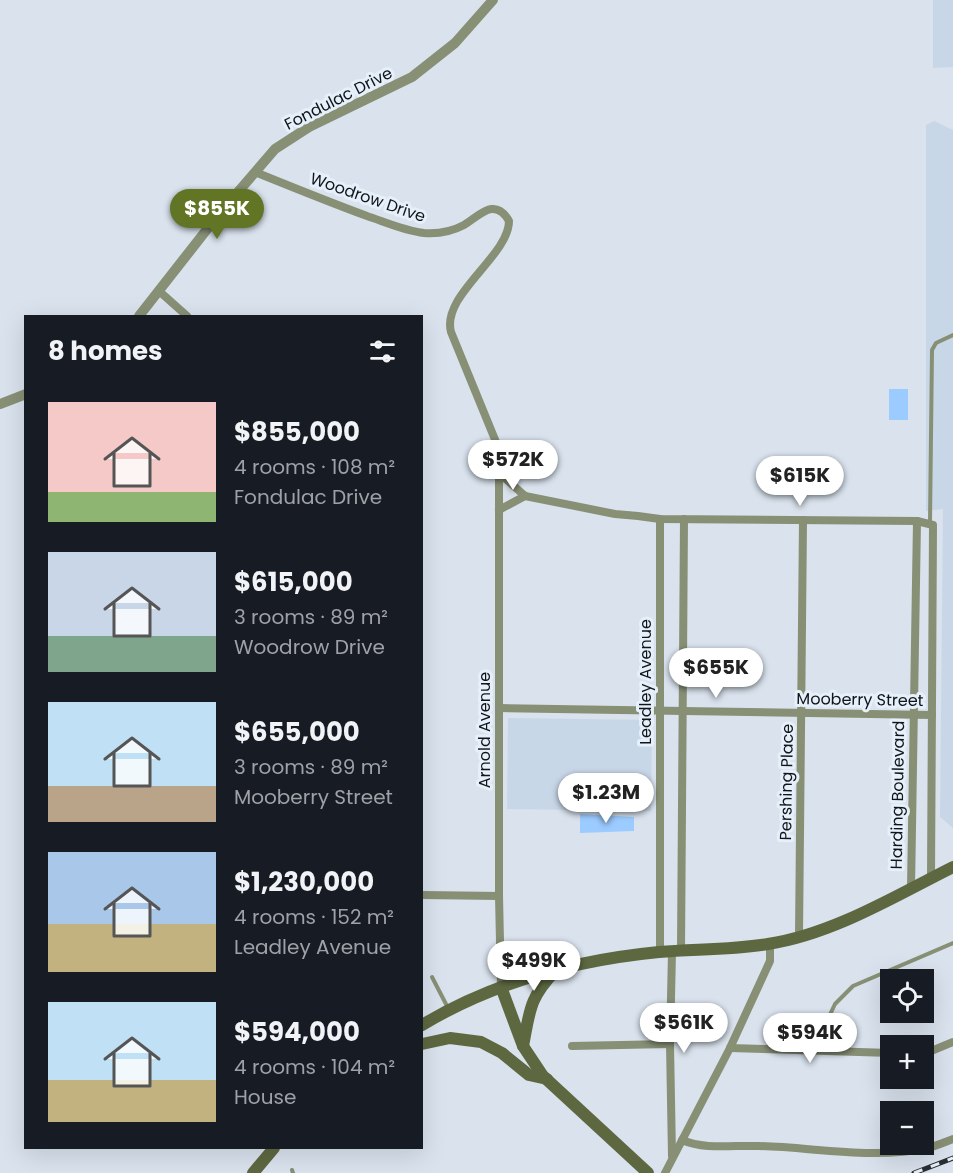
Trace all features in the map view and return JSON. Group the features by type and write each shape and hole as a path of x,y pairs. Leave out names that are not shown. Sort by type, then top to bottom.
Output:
{"main road":[{"path":"423,1024 448,1009 501,987 556,969 600,960 770,944 799,936 849,918 953,867"},
{"path":"524,1046 535,994 556,969"},
{"path":"501,987 524,1046 547,1079 612,1142 648,1173"},
{"path":"423,1044 450,1038 481,1042 498,1050 529,1075 547,1079"},
{"path":"253,1173 273,1149"}],"street":[{"name":"Fondulac Drive","path":"140,315 219,214 275,149 309,127 412,77 455,43 493,0"},
{"name":"Woodrow Drive","path":"255,172 378,220 423,233 446,232 465,224 486,210 499,210 506,215 509,221 507,233 465,291 453,310 450,323 451,332 496,442 500,473"},
{"path":"159,291 186,315"},
{"path":"0,404 24,395"},
{"path":"500,473 525,496 615,514 660,519 931,524"},
{"name":"Arnold Avenue","path":"500,473 499,896 501,987"},
{"path":"499,510 525,496"},
{"name":"Leadley Avenue","path":"660,519 659,711 671,952"},
{"name":"Leadley Avenue","path":"672,1156 671,952 683,711 684,519"},
{"name":"Pershing Place","path":"799,936 803,520"},
{"name":"Harding Boulevard","path":"911,888 917,522"},
{"name":"Harding Boulevard","path":"931,524 931,878"},
{"name":"Mooberry Street","path":"500,708 932,715"},
{"path":"423,895 499,896"},
{"path":"665,1173 730,1048 770,961 770,944"},
{"path":"934,1050 953,1042"},
{"path":"572,1046 670,1044"},
{"path":"730,1048 880,1053"},
{"path":"682,1140 695,1146 758,1146 876,1153 930,1148 953,1139"}],"lane":[{"path":"931,524 932,350 936,343 953,335"},
{"path":"818,1051 819,1038 836,1004 853,986 953,943"},
{"path":"432,977 448,1009"}],"shaded area":[{"path":"933,0 953,0 953,67 933,68"},
{"path":"934,121 953,130 953,828 940,817 943,509 926,511 926,125"},
{"path":"508,718 652,720 651,811 507,809"}],"building":[{"path":"889,389 908,389 908,420 889,420"},
{"path":"580,814 634,817 634,831 580,833"}],"railway":[{"path":"914,1173 953,1158"}]}
